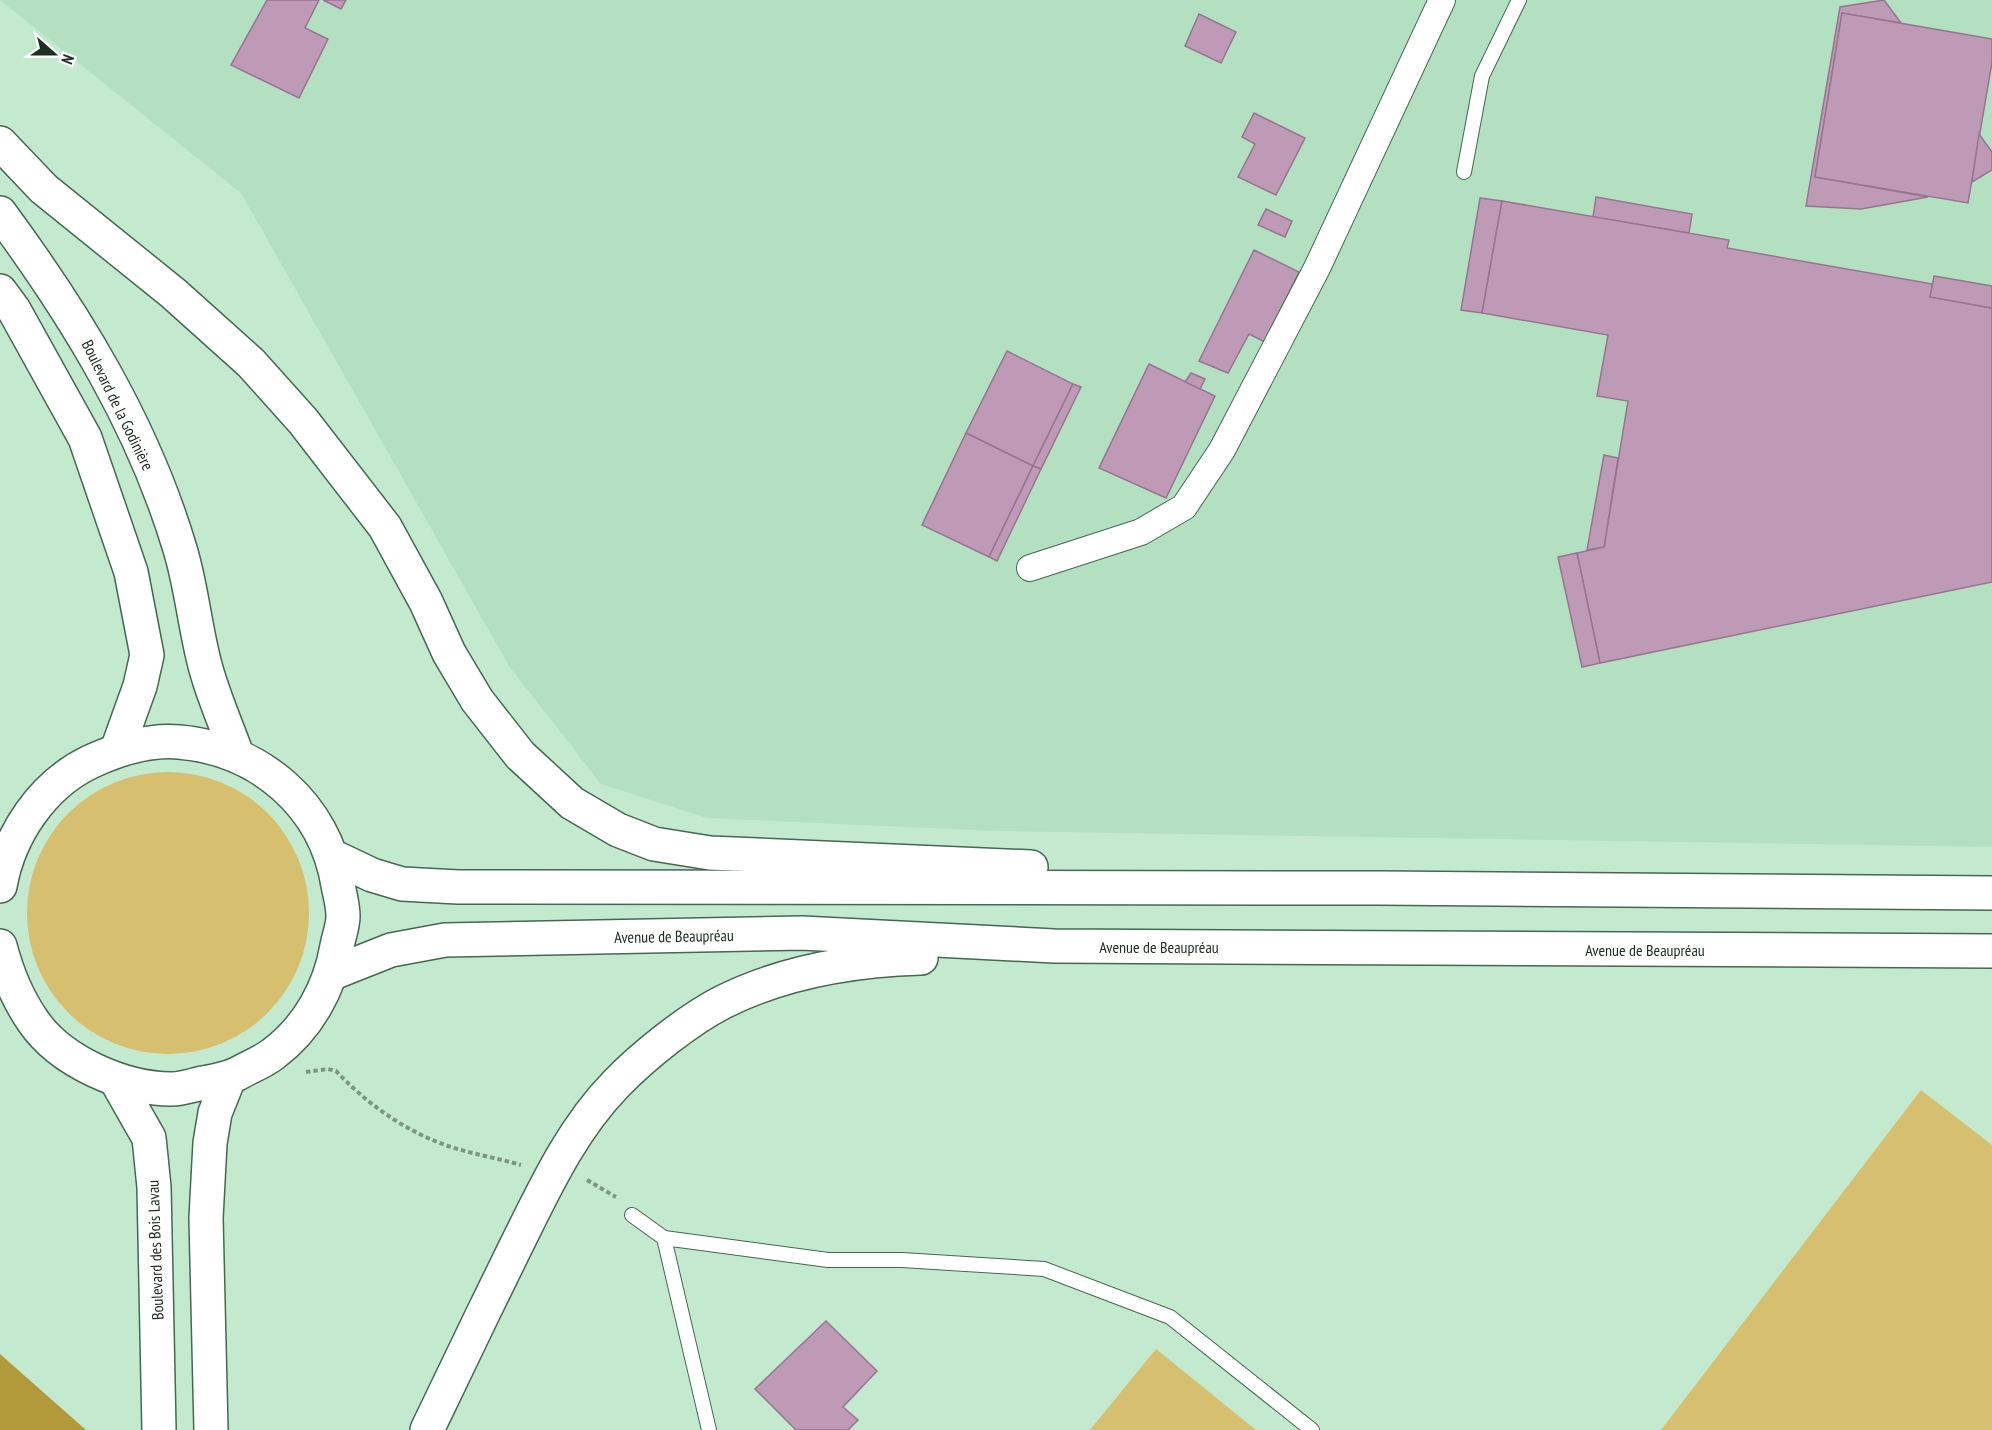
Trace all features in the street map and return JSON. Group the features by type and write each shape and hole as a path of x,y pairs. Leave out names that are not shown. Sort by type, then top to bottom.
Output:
{"main road":[{"path":"0,143 44,189 173,293 251,363 303,421 385,527 477,700 520,755 572,803 618,830 654,844 710,853 1168,873 1254,888"},
{"name":"Boulevard de la Godinière","path":"0,213 47,276 96,355 143,447 181,550 206,671 237,755"},
{"path":"0,291 14,310 85,438 131,572 147,655 140,686 117,750"},
{"path":"0,886 4,865 19,830 44,795 77,768 117,750 146,743 177,741 208,746 237,755 279,780 311,814 334,857 343,915 333,973 309,1018 273,1054 228,1078 172,1089 116,1080 70,1057 34,1023 9,979 0,946"},
{"path":"334,857 372,875 402,884 458,887 1254,888 1992,893"},
{"name":"Avenue de Beaupréau","path":"333,973 391,950 445,940 802,933 1054,946 1992,951"},
{"path":"427,1430 552,1175 578,1131 614,1086 654,1049 723,1002 792,976 882,959 1011,955 1054,946"},
{"path":"211,1430 206,1218 210,1143 215,1113 228,1078"},
{"name":"Boulevard des Bois Lavau","path":"116,1080 149,1138 154,1187 159,1430"}],"street":[{"path":"1030,568 1141,532 1184,507 1222,450 1317,268 1442,0"}],"lane":[{"path":"1464,172 1482,75 1519,0"},
{"path":"632,1215 664,1238 828,1260 902,1260 1044,1269 1170,1317 1312,1430"},
{"path":"664,1238 709,1430"}],"path":[{"path":"299,1075 328,1069 336,1071 383,1113 417,1133 449,1146 552,1175 589,1180 625,1202 632,1215"}],"shaded area":[{"path":"0,0 1992,0 1992,847 995,831 707,818 601,784 509,666 241,193"},
{"path":"182,772 196,774 235,788 268,813 286,834 299,859 307,885 309,913 307,941 299,967 286,992 268,1013 247,1031 222,1044 196,1052 154,1054 140,1052 101,1038 78,1022 59,1003 43,980 29,941 27,899 29,885 43,846 59,823 78,804 101,788 140,774"},
{"path":"1921,1090 1992,1145 1992,1430 1661,1430"},
{"path":"1156,1349 1256,1430 1090,1430"},
{"path":"0,1354 86,1430 0,1430"}],"building":[{"path":"267,0 319,0 305,28 328,39 299,98 231,65"},
{"path":"323,0 346,0 341,9"},
{"path":"1884,0 1901,23 1842,13 1815,177 1928,197 1861,209 1806,206 1840,7"},
{"path":"1842,13 1992,39 1992,62 1968,203 1815,177"},
{"path":"1199,14 1236,32 1221,63 1185,46"},
{"path":"1254,113 1305,138 1276,195 1238,177 1255,144 1242,137"},
{"path":"1979,134 1992,152 1992,170 1972,182"},
{"path":"1596,197 1692,214 1689,233 1593,217"},
{"path":"1480,198 1502,201 1482,313 1461,310"},
{"path":"1502,201 1729,240 1727,248 1933,284 1930,297 1992,308 1992,582 1600,663 1577,553 1604,547 1628,401 1597,396 1608,335 1482,313"},
{"path":"1266,209 1292,221 1285,237 1258,225"},
{"path":"1254,250 1299,272 1265,342 1249,334 1228,373 1199,361"},
{"path":"1934,276 1992,286 1992,308 1930,297"},
{"path":"1007,351 1073,384 1033,466 966,433"},
{"path":"1149,364 1215,396 1166,498 1099,468"},
{"path":"1191,373 1205,379 1200,389 1185,382"},
{"path":"1073,384 1081,387 1041,469 1033,466"},
{"path":"966,433 1033,466 989,557 922,525"},
{"path":"1604,455 1618,458 1604,547 1587,550"},
{"path":"1033,466 1041,469 997,561 989,557"},
{"path":"1577,553 1600,663 1582,667 1558,557"},
{"path":"826,1321 877,1371 843,1407 858,1420 848,1430 796,1430 755,1389"}]}
